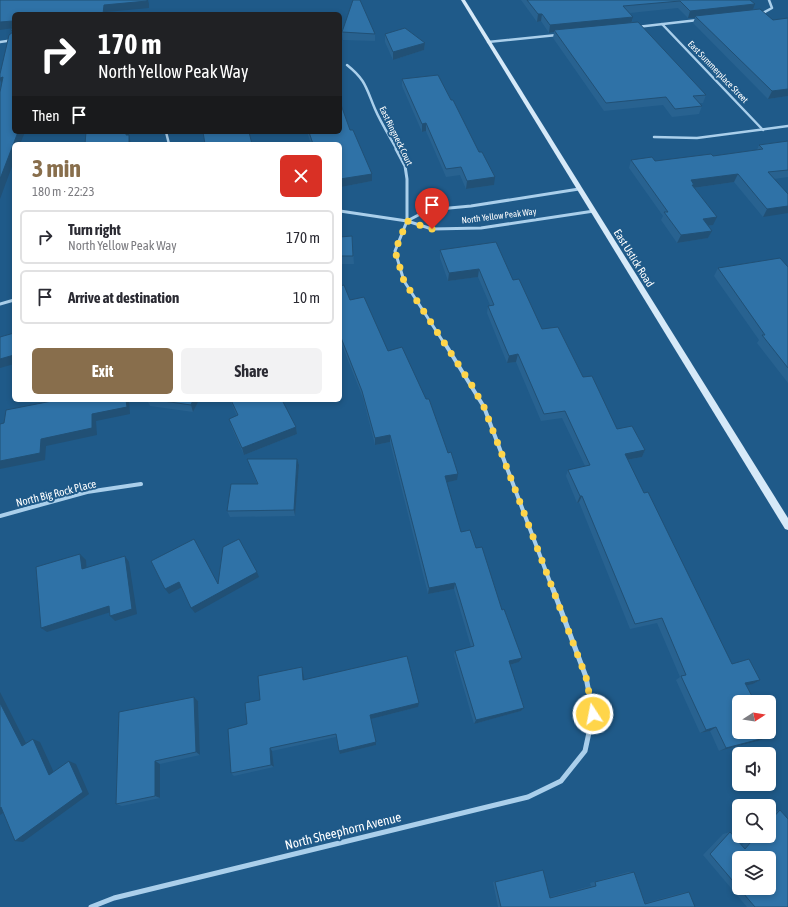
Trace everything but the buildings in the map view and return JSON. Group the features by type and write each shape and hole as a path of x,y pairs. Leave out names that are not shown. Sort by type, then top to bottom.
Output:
{"main road":[{"name":"East Ustick Road","path":"462,0 788,526"}],"street":[{"path":"756,14 764,13 772,8 769,0"},
{"path":"632,27 701,20"},
{"name":"East Summerplace Street","path":"662,24 763,130"},
{"path":"488,42 562,34"},
{"path":"0,42 12,40"},
{"name":"East Ringneck Court","path":"347,65 358,74 366,85 375,109 404,166 407,179 407,221"},
{"path":"654,137 697,138 788,126"},
{"name":"North Yellow Peak Way","path":"407,221 428,210 471,206 579,189"},
{"name":"North Yellow Peak Way","path":"342,211 407,221 432,229 481,228 594,211"},
{"name":"North Sheephorn Avenue","path":"91,907 114,898 528,797 562,781 585,751 593,714 586,677 484,407 473,387 404,281 395,251 407,221"},
{"path":"0,304 12,301"},
{"name":"North Big Rock Place","path":"0,516 87,492 141,484"}],"route":[{"path":"432,229 407,221 395,251 404,281 473,387 484,407 586,677 593,714"}]}
